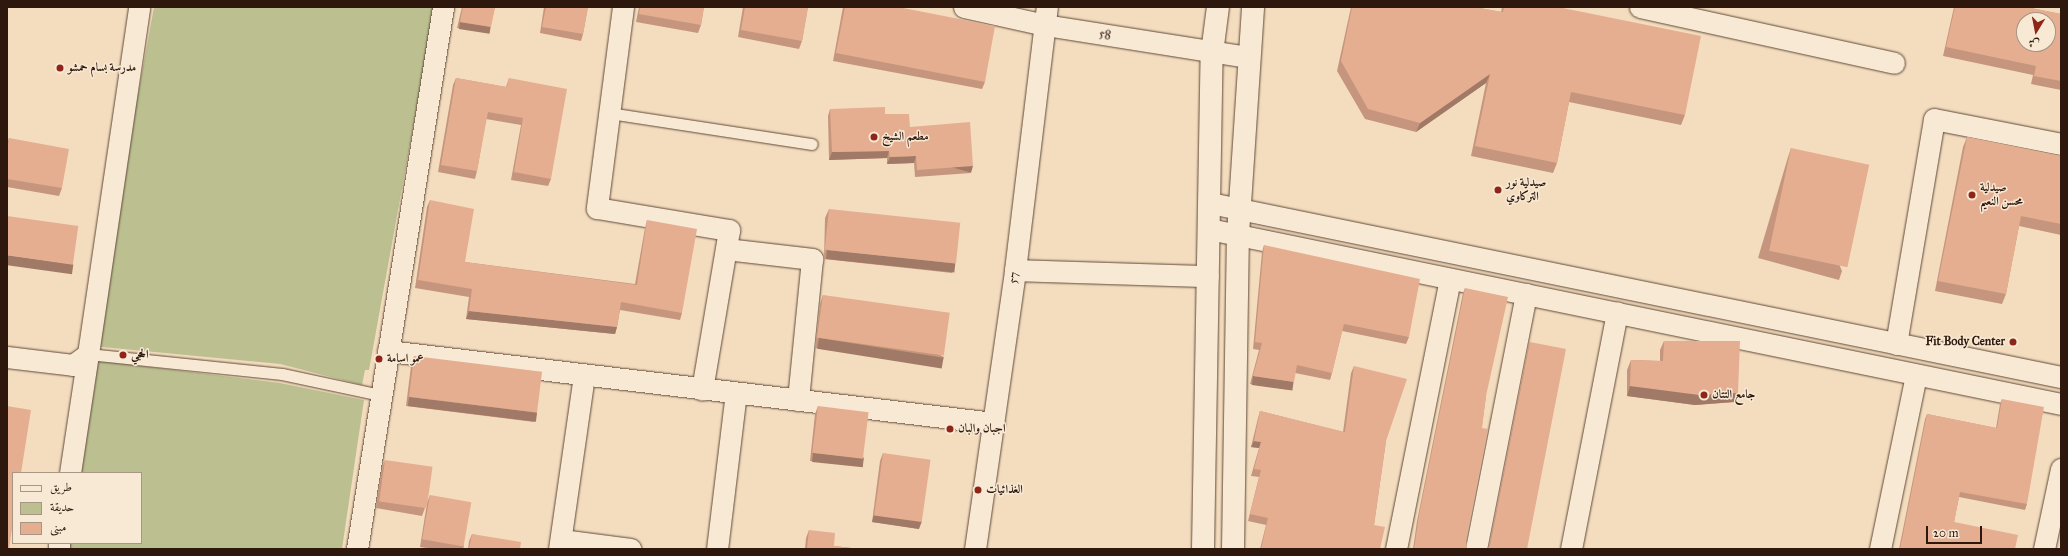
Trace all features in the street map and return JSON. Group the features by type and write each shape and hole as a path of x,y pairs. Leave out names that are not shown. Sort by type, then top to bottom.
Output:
{"main road":[{"path":"1203,549 1212,53 1218,7"},
{"path":"1234,549 1238,234 1248,57 1253,7"}],"street":[{"path":"70,472 138,7"},
{"path":"356,549 443,7"},
{"path":"623,7 597,208 729,230 702,390"},
{"name":"58","path":"964,7 1046,16 1212,53 1248,57"},
{"path":"1647,8 1894,62"},
{"name":"57","path":"976,549 1015,270 1046,16"},
{"path":"1896,344 1934,119 2061,144"},
{"path":"1210,203 2061,377"},
{"path":"1209,229 2061,404"},
{"path":"726,249 812,259 798,400"},
{"path":"1015,270 1208,276"},
{"path":"1396,549 1450,279"},
{"path":"1476,549 1526,294"},
{"path":"1571,549 1617,312"},
{"path":"388,352 702,390 994,423"},
{"path":"7,357 73,365 88,354"},
{"path":"1880,549 1916,375"},
{"path":"584,376 560,545 630,549"},
{"path":"717,549 736,393"},
{"path":"2044,549 2061,469"}],"lane":[{"path":"609,113 812,144"},
{"path":"88,354 282,374 380,394"}],"green space":[{"path":"154,7 435,7 369,370 365,370 362,385 280,364 92,346"},
{"path":"93,360 280,383 364,400 342,549 62,549 63,544 142,544 142,472 74,472"}],"building":[{"path":"463,7 495,7 491,27 460,22"},
{"path":"546,7 588,7 583,34 542,27"},
{"path":"640,7 704,7 701,25 639,14"},
{"path":"745,7 808,7 802,41 741,30"},
{"path":"845,7 898,7 995,26 985,82 836,53"},
{"path":"1352,7 1474,7 1503,12 1504,7 1558,7 1701,36 1685,115 1571,92 1557,163 1475,146 1490,74 1420,123 1368,109 1341,61"},
{"path":"1955,7 2026,7 2051,12 2016,12 2016,52 2056,52 2056,13 2061,14 2061,81 2034,76 2036,66 1946,47"},
{"path":"456,78 507,87 509,78 567,89 551,179 514,172 523,118 488,112 477,171 441,165"},
{"path":"885,107 885,114 909,114 910,127 970,122 973,166 917,170 916,156 890,157 889,151 832,152 830,109"},
{"path":"1967,137 2061,156 2061,224 2021,216 2006,294 1938,281"},
{"path":"9,138 69,149 62,188 7,179 7,151"},
{"path":"1791,148 1869,165 1847,267 1769,251"},
{"path":"430,200 474,209 465,262 637,285 647,220 697,229 682,313 621,302 617,327 469,311 472,289 418,280"},
{"path":"829,209 960,223 956,264 825,250"},
{"path":"7,216 78,226 73,265 7,255"},
{"path":"1264,245 1420,279 1409,337 1344,324 1332,373 1297,365 1294,382 1253,376 1262,343 1255,342"},
{"path":"1465,288 1508,297 1486,396 1482,428 1488,429 1466,541 1468,549 1414,549 1419,515"},
{"path":"823,295 950,313 944,355 817,338"},
{"path":"1664,341 1740,341 1738,393 1699,395 1630,386 1631,360 1663,361"},
{"path":"1530,342 1566,349 1527,549 1487,549 1490,546"},
{"path":"414,356 542,372 537,412 409,397"},
{"path":"1354,366 1407,379 1386,441 1374,525 1385,527 1380,549 1261,549 1268,518 1250,514 1261,470 1254,469 1261,442 1254,441 1260,411 1345,432"},
{"path":"2002,399 2044,407 2027,504 1960,492 1954,522 2018,535 2015,549 1900,549 1927,414 1997,428"},
{"path":"7,406 31,410 21,472 12,472 12,529 9,549 7,549"},
{"path":"818,406 869,412 863,459 812,453"},
{"path":"883,453 931,460 922,522 874,515"},
{"path":"385,460 433,467 427,508 379,502"},
{"path":"430,495 471,502 464,547 422,539"},
{"path":"809,530 835,533 834,546 860,549 807,549"},
{"path":"472,534 521,542 520,549 469,549"}],"place":[{"name":"مدرسة بسام حمشو","path":"60,68"},
{"name":"مطعم الشيخ","path":"874,137"},
{"name":"صيدلية نور التركاوي","path":"1498,190"},
{"name":"صيدلية محسن النعيم","path":"1972,195"},
{"name":"Fit Body Center","path":"2013,342"},
{"name":"الحجي","path":"123,355"},
{"name":"عمو اسامة","path":"379,359"},
{"name":"جامع التتان","path":"1704,395"},
{"name":"اجبان والبان","path":"950,429"},
{"name":"الغذائيات","path":"978,490"}]}
